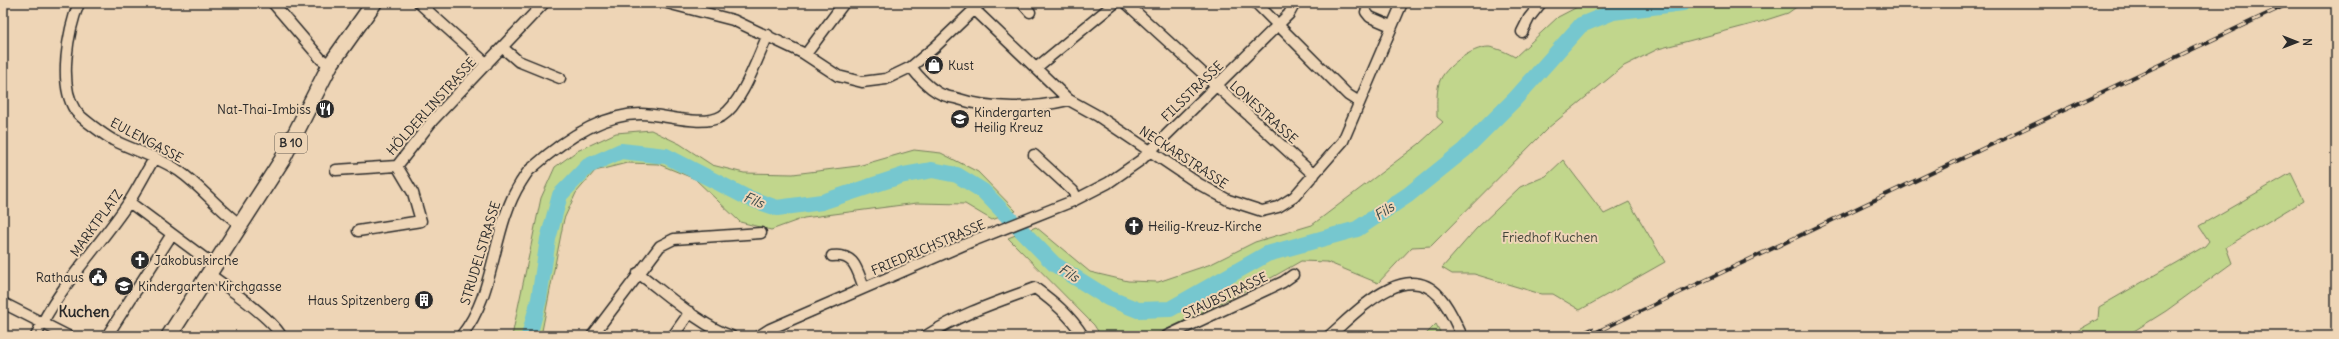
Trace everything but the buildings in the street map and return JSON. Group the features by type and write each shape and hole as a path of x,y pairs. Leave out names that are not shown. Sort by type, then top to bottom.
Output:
{"main road":[{"name":"B 10","path":"169,336 282,160 330,65 374,3"}],"street":[{"name":"EULENGASSE","path":"79,3 71,22 66,58 68,89 75,110 108,137 155,157 180,172 241,225"},
{"path":"273,3 321,58 330,65"},
{"path":"419,3 487,64"},
{"name":"HÖLDERLINSTRASSE","path":"336,170 397,166 433,120 503,48 544,3"},
{"path":"806,54 844,3"},
{"path":"1022,3 1030,12"},
{"path":"1036,68 1115,3"},
{"name":"LONESTRASSE","path":"1126,3 1314,174"},
{"path":"1256,3 1348,95 1360,102"},
{"name":"FILSSTRASSE","path":"1002,230 1077,199 1119,175 1141,160 1289,14 1295,3"},
{"name":"NECKARSTRASSE","path":"977,6 1036,68 1069,100 1150,150 1199,184 1228,200 1262,211 1287,202 1343,141 1402,3"},
{"path":"1522,32 1529,18 1541,3"},
{"path":"673,4 733,20 806,54 838,76 862,82 886,79 911,67 936,46 977,6"},
{"path":"1366,12 1370,17 1391,26"},
{"name":"STRUDELSTRASSE","path":"461,336 470,324 482,302 510,199 530,169 580,132 622,116 641,114 692,120 708,120 722,116 736,102 768,35"},
{"path":"503,48 518,61 560,78"},
{"path":"911,67 921,79 938,93 968,103 1017,108 1043,106 1069,100"},
{"path":"1034,155 1073,191 1077,199"},
{"name":"MARKTPLATZ","path":"36,336 42,323 129,202 155,157"},
{"path":"358,230 420,221 413,193 397,166"},
{"path":"129,202 172,234 237,292 243,300 267,320 281,336"},
{"name":"FRIEDRICHSTRASSE","path":"759,336 770,329 1002,230"},
{"path":"592,336 638,273 660,246 674,239 761,233"},
{"path":"107,336 172,234"},
{"name":"FRIEDRICHSTRASSE","path":"832,256 843,254 850,258 854,263 864,288"},
{"path":"638,273 690,312 722,333 731,336"},
{"name":"STAUBSTRASSE","path":"1166,336 1283,282 1292,275"},
{"path":"1329,336 1383,292 1405,283 1413,283 1427,287 1438,294 1447,305 1462,336"},
{"path":"926,336 945,324 972,311 1035,288 1060,306 1075,323 1083,336"},
{"path":"3,303 68,336"},
{"path":"673,336 690,312"}],"green space":[{"path":"1585,3 1802,3 1788,13 1760,22 1658,49 1624,66 1548,128 1431,246 1412,247 1378,283 1327,262 1301,261 1271,278 1153,336 1101,336 1094,325 1008,238 1036,227 1090,272 1128,281 1158,282 1211,264 1255,242 1312,225 1419,144 1443,122 1437,117 1439,83 1447,71 1460,59 1475,50 1489,47 1495,48 1515,57 1558,17"},
{"path":"651,130 680,144 712,165 744,173 793,174 858,166 914,150 941,153 978,172 1016,211 992,220 965,204 917,203 804,218 771,230 740,222 695,179 658,164 627,163 595,171 576,193 564,219 541,336 512,336 541,198 555,167 577,151 616,133"},
{"name":"Friedhof Kuchen","path":"1563,160 1604,214 1629,202 1665,262 1580,310 1553,294 1541,294 1474,274 1452,274 1442,268 1476,229 1520,187 1546,176"},
{"path":"2291,173 2304,200 2226,247 2232,263 2166,311 2126,336 2068,336 2098,319 2099,307 2205,246 2209,241 2199,226"},
{"path":"1436,324 1442,336 1424,336"}],"waterway":[{"name":"Fils","path":"529,336 539,299 548,239 560,195 588,166 621,151 666,156 746,197 777,208 822,202 904,175 932,170 957,175 983,191 1054,264 1108,298 1138,310 1170,309 1267,254 1357,229 1408,195 1464,150 1514,100 1581,25 1613,12 1683,3"}],"railway":[{"path":"1588,336 2290,3"},
{"path":"1577,336 1592,329"}],"place":[{"name":"Kust","path":"934,65"},
{"name":"Nat-Thai-Imbiss","path":"325,109"},
{"name":"Kindergarten Heilig Kreuz","path":"960,119"},
{"name":"Heilig-Kreuz-Kirche","path":"1134,226"},
{"name":"Jakobuskirche","path":"140,260"},
{"name":"Rathaus","path":"98,277"},
{"name":"Kindergarten Kirchgasse","path":"124,286"},
{"name":"Haus Spitzenberg","path":"424,300"}],"district":[{"name":"Kuchen","path":"84,312"}]}
